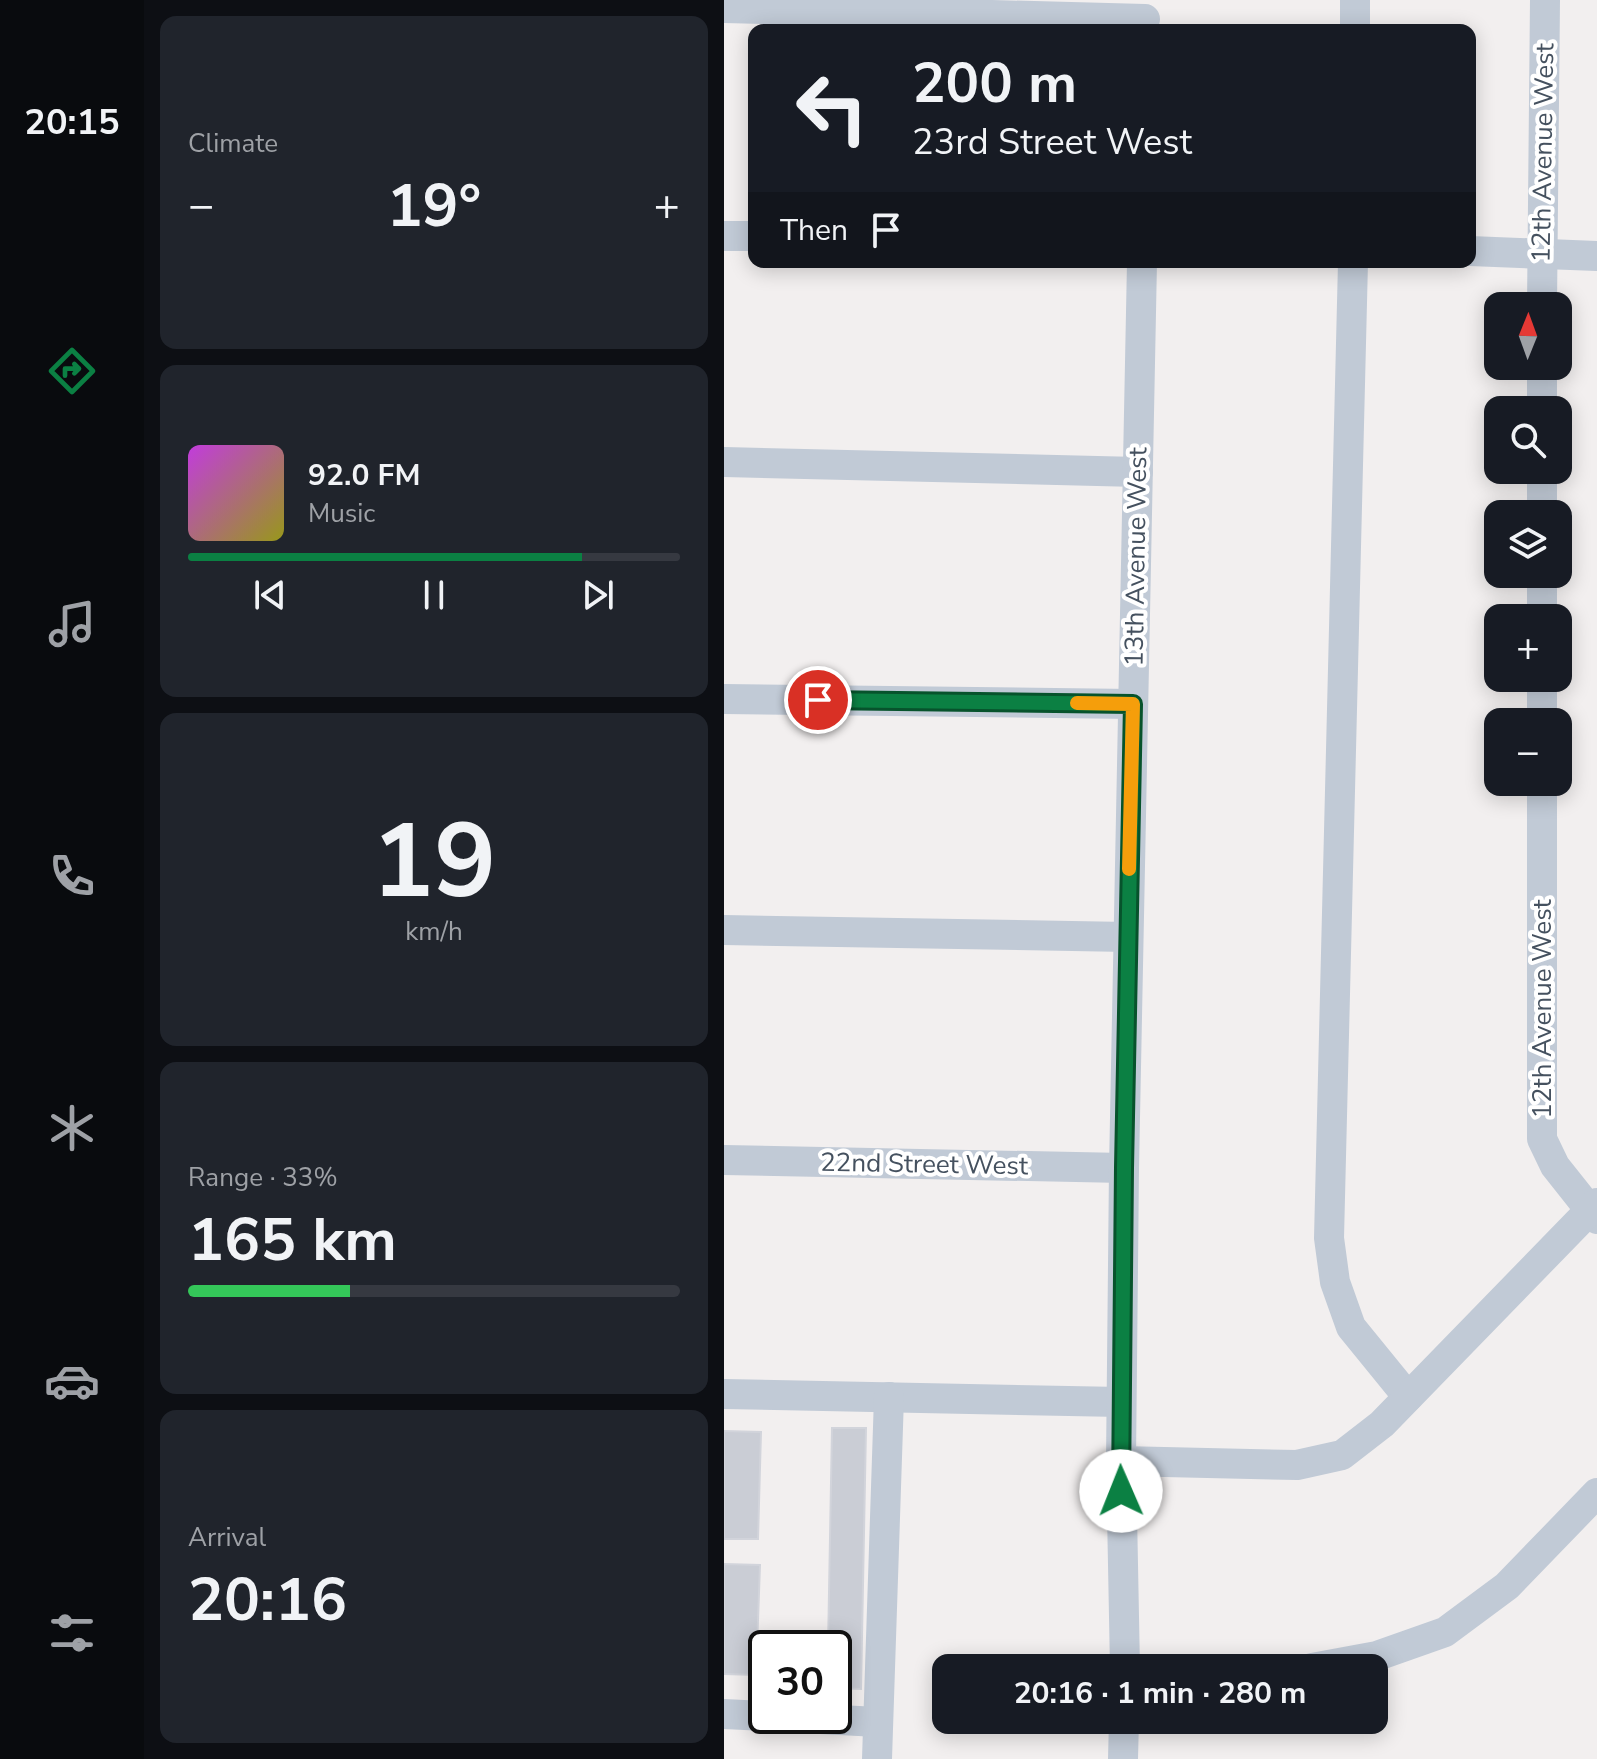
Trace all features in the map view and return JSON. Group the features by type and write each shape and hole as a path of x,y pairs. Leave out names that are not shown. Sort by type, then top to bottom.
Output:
{"street":[{"path":"1355,0 1355,24"},
{"name":"12th Avenue West","path":"1542,292 1545,0"},
{"path":"724,8 1145,16"},
{"path":"724,236 748,236"},
{"path":"1476,251 1597,256"},
{"name":"13th Avenue West","path":"1126,1654 1121,1402 1142,268"},
{"path":"1353,268 1329,1238 1335,1282 1351,1327 1408,1397"},
{"path":"724,462 1138,472"},
{"path":"724,699 1133,704"},
{"name":"12th Avenue West","path":"1542,796 1542,1139 1555,1166 1594,1211"},
{"path":"724,930 1128,937"},
{"name":"22nd Street West","path":"724,1160 1124,1168"},
{"path":"1121,1461 1297,1465 1342,1455 1382,1424 1594,1211"},
{"path":"724,1394 1121,1402"},
{"path":"877,1759 889,1397"},
{"path":"1383,1654 1445,1632 1507,1586 1597,1493"},
{"path":"724,1714 878,1722"},
{"path":"1123,1759 1124,1734"}],"building":[{"path":"832,1428 866,1428 861,1689 852,1689 852,1630 828,1630"},
{"path":"724,1431 761,1432 758,1539 724,1539"},
{"path":"724,1564 760,1565 758,1630 748,1630 748,1675 724,1674"}],"slow traffic":[{"path":"1077,703 1133,704 1129,869"}],"route":[{"path":"818,700 1133,704 1121,1491"}]}
